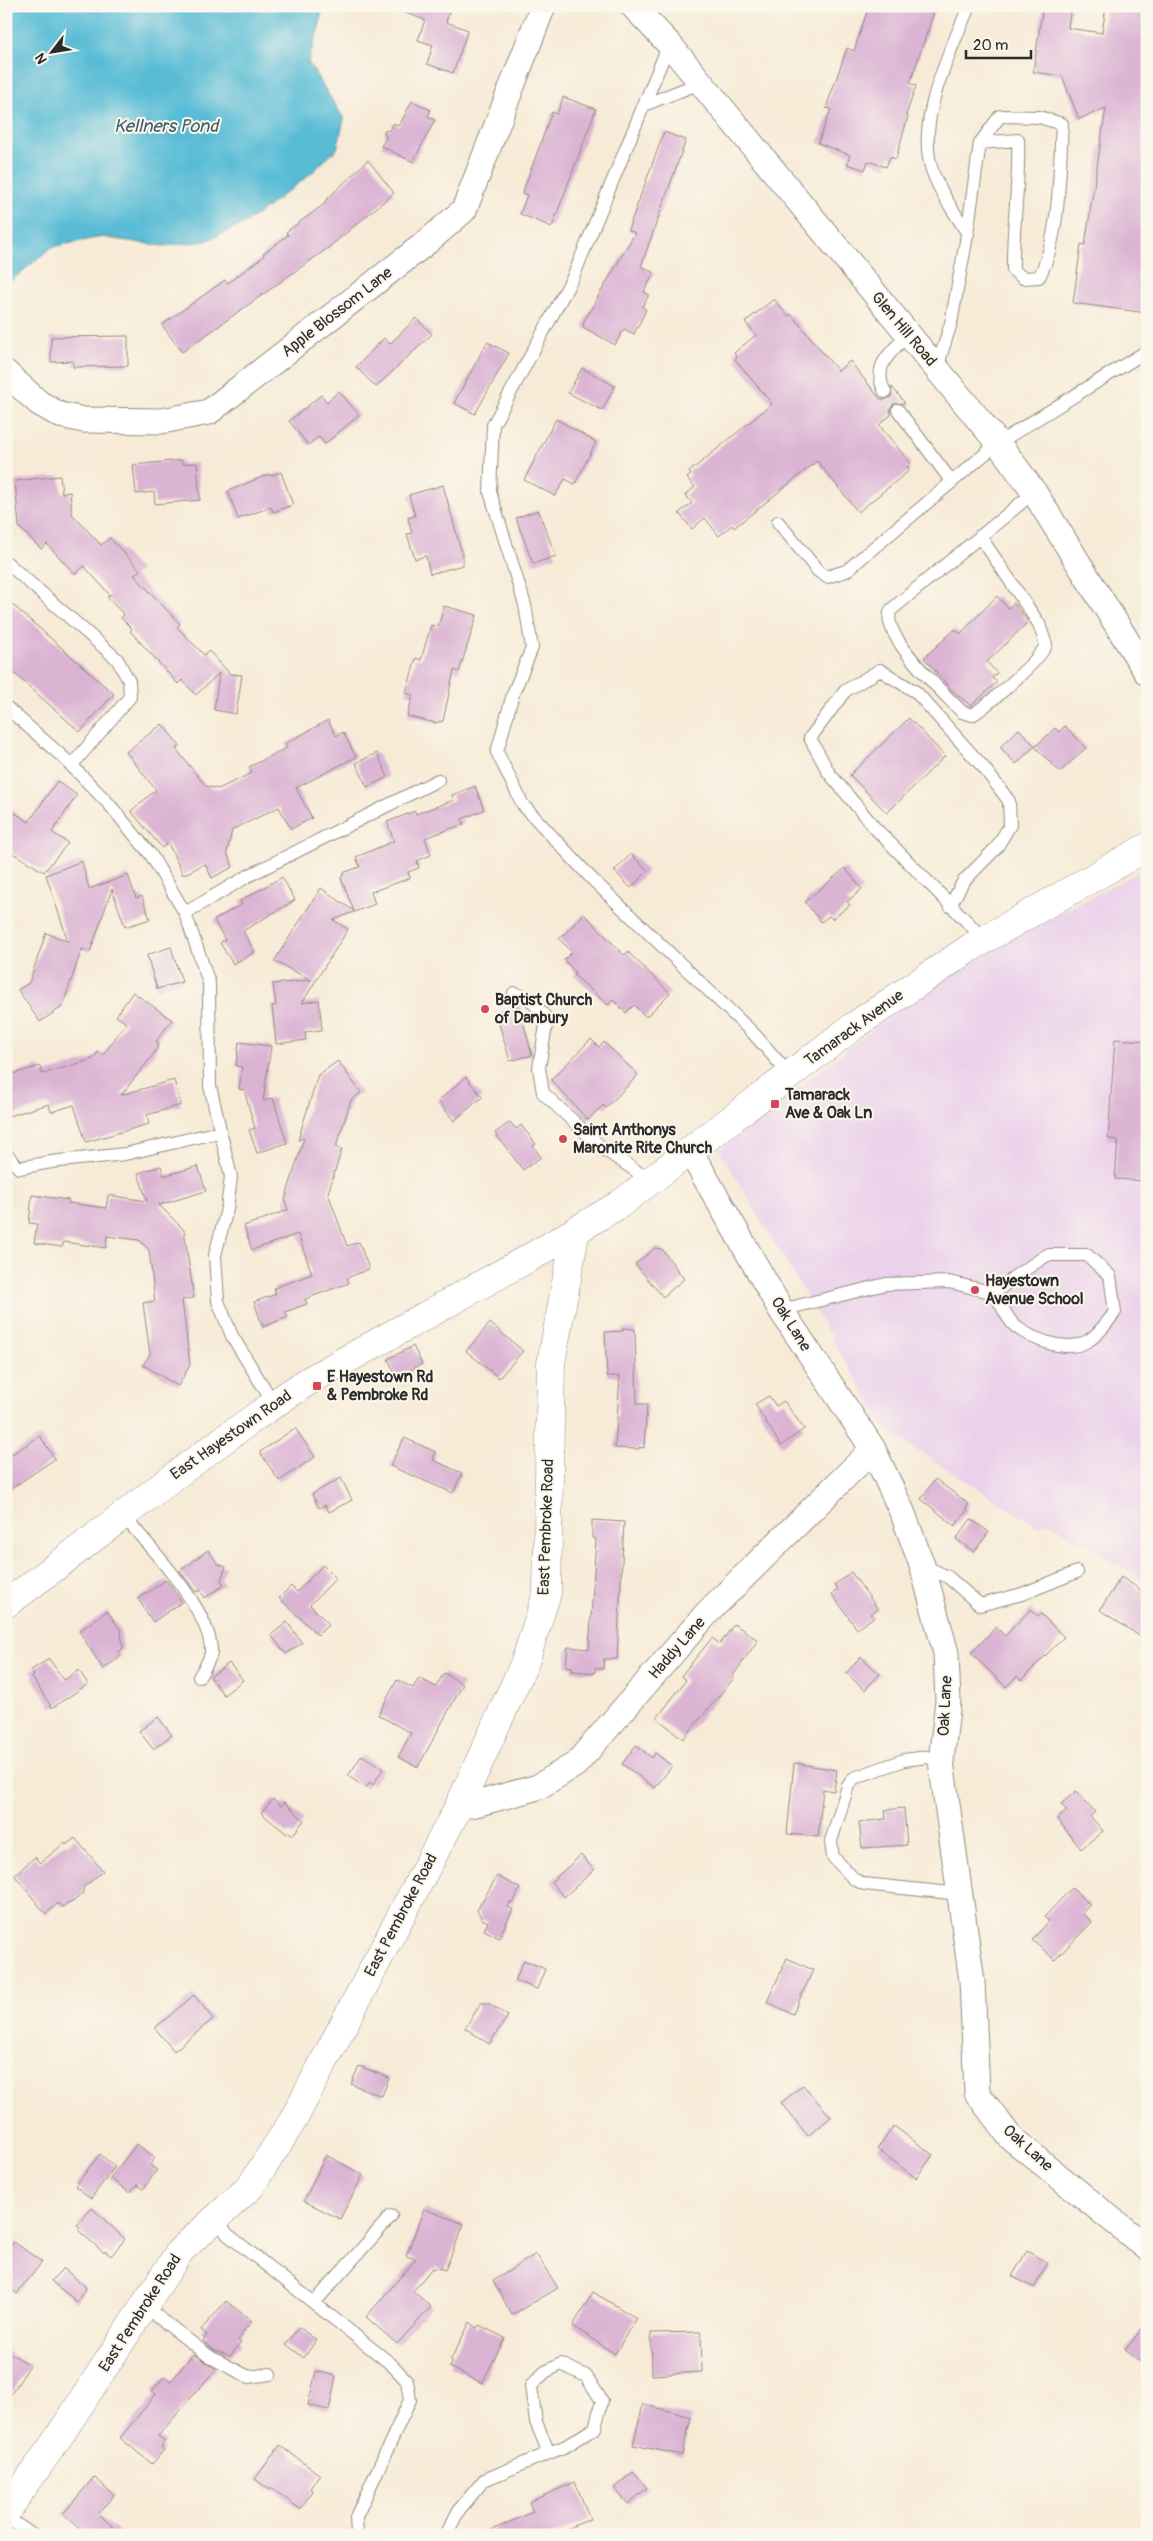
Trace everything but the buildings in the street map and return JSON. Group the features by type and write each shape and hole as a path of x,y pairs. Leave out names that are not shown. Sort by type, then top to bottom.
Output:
{"street":[{"name":"Apple Blossom Lane","path":"6,373 39,403 60,414 84,420 162,420 209,412 427,242 464,210 543,6"},
{"name":"Glen Hill Road","path":"633,6 669,44 998,443 1034,492 1147,673"},
{"name":"Tamarack Avenue","path":"576,1230 620,1204 854,1026 984,939 1147,847"},
{"name":"Oak Lane","path":"690,1151 781,1310 873,1449 903,1514 922,1565 946,1653 948,1701 941,1761 972,1981 977,2093 1010,2137 1147,2248"},
{"name":"East Hayestown Road","path":"6,1604 122,1514 310,1380 576,1230"},
{"name":"East Pembroke Road","path":"6,2512 60,2435 180,2251 250,2187 292,2122 458,1806 525,1662 547,1593 551,1364 576,1230"},
{"name":"Haddy Lane","path":"458,1806 476,1804 538,1787 576,1764 708,1612 873,1449"}],"lane":[{"path":"968,234 931,168 926,145 927,126 935,96 969,6"},
{"path":"669,44 573,276 493,425 490,492 525,605 532,648 513,694 497,752 523,805 592,879 753,1033 790,1075"},
{"path":"644,105 700,83"},
{"path":"937,368 951,323 968,234 980,143 1000,116 1039,116 1062,124 1057,201 1048,261 1039,277 1023,278 1013,270 1012,248 1019,164 1018,140 980,143"},
{"path":"885,392 879,373 882,366 908,334"},
{"path":"778,522 818,570 827,576 838,575 846,571 998,443 1147,351"},
{"path":"898,410 952,482"},
{"path":"980,536 1039,624 1046,645 1043,652 979,711 972,715 962,712 915,663 897,640 888,624 887,616 891,610 980,536 1034,492"},
{"path":"6,562 117,659 129,681 130,697 72,765"},
{"path":"950,906 963,882 997,847 1010,824 1010,801 984,768 916,692 880,670 845,691 810,738 829,773 869,821 950,906 984,939"},
{"path":"6,707 72,765 110,804 151,855 185,913 209,983 210,1086 230,1178 227,1209 216,1255 218,1301 232,1336 274,1404"},
{"path":"185,913 248,876 438,780"},
{"path":"514,993 530,998 547,1019 539,1068 543,1093 602,1148 651,1180"},
{"path":"6,1154 19,1168 51,1162 125,1154 219,1132"},
{"path":"781,1310 886,1284 949,1282 995,1293 1014,1325 1041,1341 1066,1348 1084,1344 1100,1332 1115,1312 1110,1276 1087,1255 1047,1255 1014,1277 995,1293"},
{"path":"122,1514 195,1604 210,1636 211,1655 199,1677"},
{"path":"922,1565 948,1577 980,1605 1022,1594 1077,1572"},
{"path":"941,1761 927,1756 904,1760 854,1778 845,1794 831,1841 833,1857 844,1870 864,1884 960,1894"},
{"path":"314,2303 391,2216"},
{"path":"217,2217 227,2234 391,2364 407,2380 410,2400 356,2517 357,2535"},
{"path":"144,2306 210,2357 249,2377 270,2374"},
{"path":"446,2535 459,2510 484,2480 566,2446 595,2428 602,2401 586,2376 561,2364 545,2372 532,2386 536,2422 549,2453"},
{"path":"6,2517 32,2535"}],"shaded area":[{"name":"Hayestown Avenue School","path":"1147,867 1147,1583 1047,1521 1038,1527 887,1431 719,1150 896,1011 1012,939"}],"water":[{"name":"Kellners Pond","path":"6,6 322,6 320,24 308,62 344,119 337,149 308,176 246,223 206,241 162,246 101,237 52,247 6,285"}],"place":[{"name":"Baptist Church of Danbury","path":"485,1009"},
{"name":"Tamarack Ave & Oak Ln","path":"775,1104"},
{"name":"Saint Anthonys Maronite Rite Church","path":"563,1139"},
{"name":"Hayestown Avenue School","path":"975,1290"},
{"name":"E Hayestown Rd & Pembroke Rd","path":"317,1386"}]}
